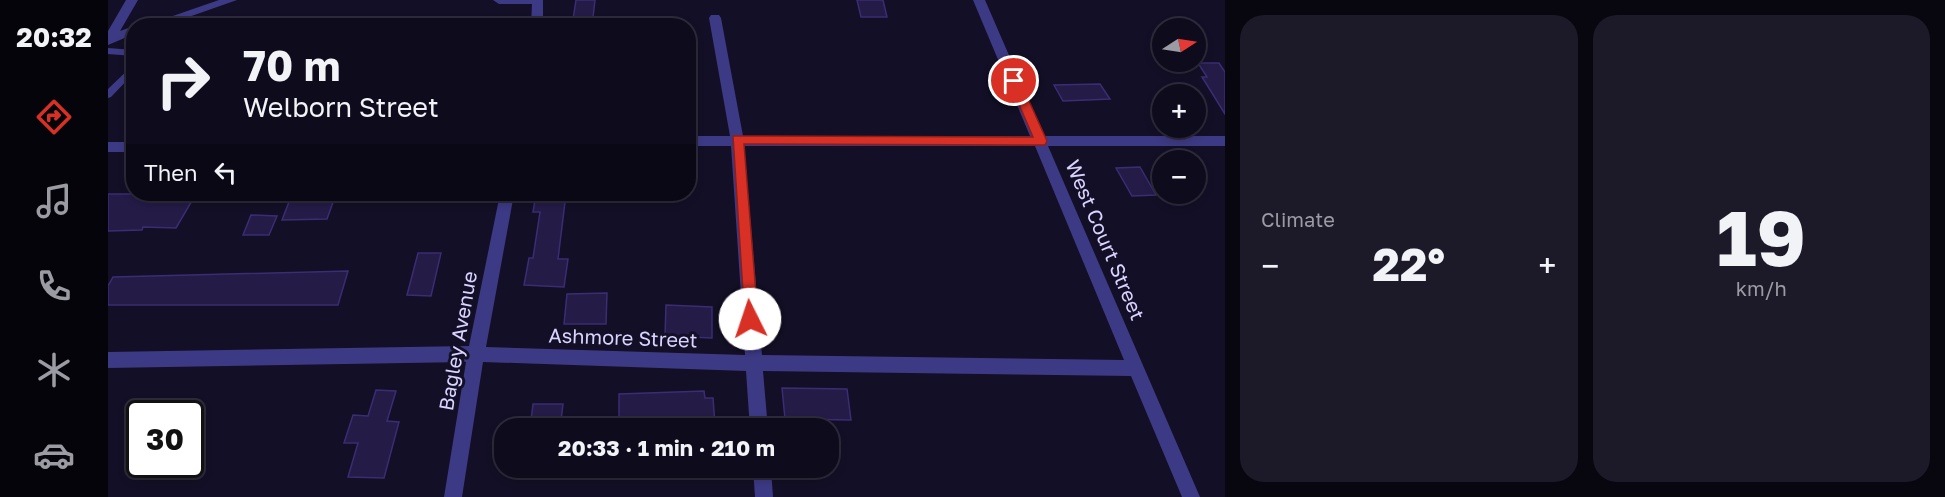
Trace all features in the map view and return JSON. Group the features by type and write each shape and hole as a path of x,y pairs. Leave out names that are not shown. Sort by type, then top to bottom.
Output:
{"street":[{"path":"109,39 132,0"},
{"path":"174,18 231,0"},
{"path":"499,0 538,1 537,18"},
{"name":"West Court Street","path":"979,0 1191,497"},
{"path":"715,18 737,140 758,418"},
{"path":"109,39 126,33"},
{"path":"696,141 1041,141 1059,139 1225,141"},
{"path":"108,147 126,147"},
{"name":"Bagley Avenue","path":"453,497 476,354 506,201"},
{"name":"Ashmore Street","path":"108,360 476,354 754,363 1137,368"},
{"path":"763,478 764,497"}],"lane":[{"path":"108,51 126,52"},
{"path":"108,95 126,76"}],"building":[{"path":"576,0 595,0 593,18 573,18"},
{"path":"857,0 883,0 887,17 861,17"},
{"path":"1206,63 1219,63 1225,72 1225,114 1202,77 1207,77 1204,72 1206,72"},
{"path":"1100,84 1110,99 1063,101 1054,85"},
{"path":"1140,167 1152,188 1152,195 1132,196 1116,168"},
{"path":"108,194 126,194 126,201 192,201 176,228 143,227 142,230 108,231"},
{"path":"289,201 333,201 327,219 282,220"},
{"path":"535,201 565,201 558,259 568,259 564,287 524,285 529,258 533,258 540,212 533,212"},
{"path":"251,215 277,216 269,235 243,235"},
{"path":"418,253 441,253 431,296 407,295"},
{"path":"348,271 338,305 108,305 108,286 113,277"},
{"path":"607,293 606,324 564,324 567,294"},
{"path":"666,305 712,307 712,338 665,336"},
{"path":"782,388 847,389 851,420 785,418"},
{"path":"376,390 396,391 387,421 399,422 384,478 348,477 358,443 344,443 353,415 368,416"},
{"path":"704,391 705,398 713,398 714,418 619,418 619,394"},
{"path":"533,404 563,404 561,418 531,418"}],"route":[{"path":"750,319 737,140 1041,141 1014,81"}]}
